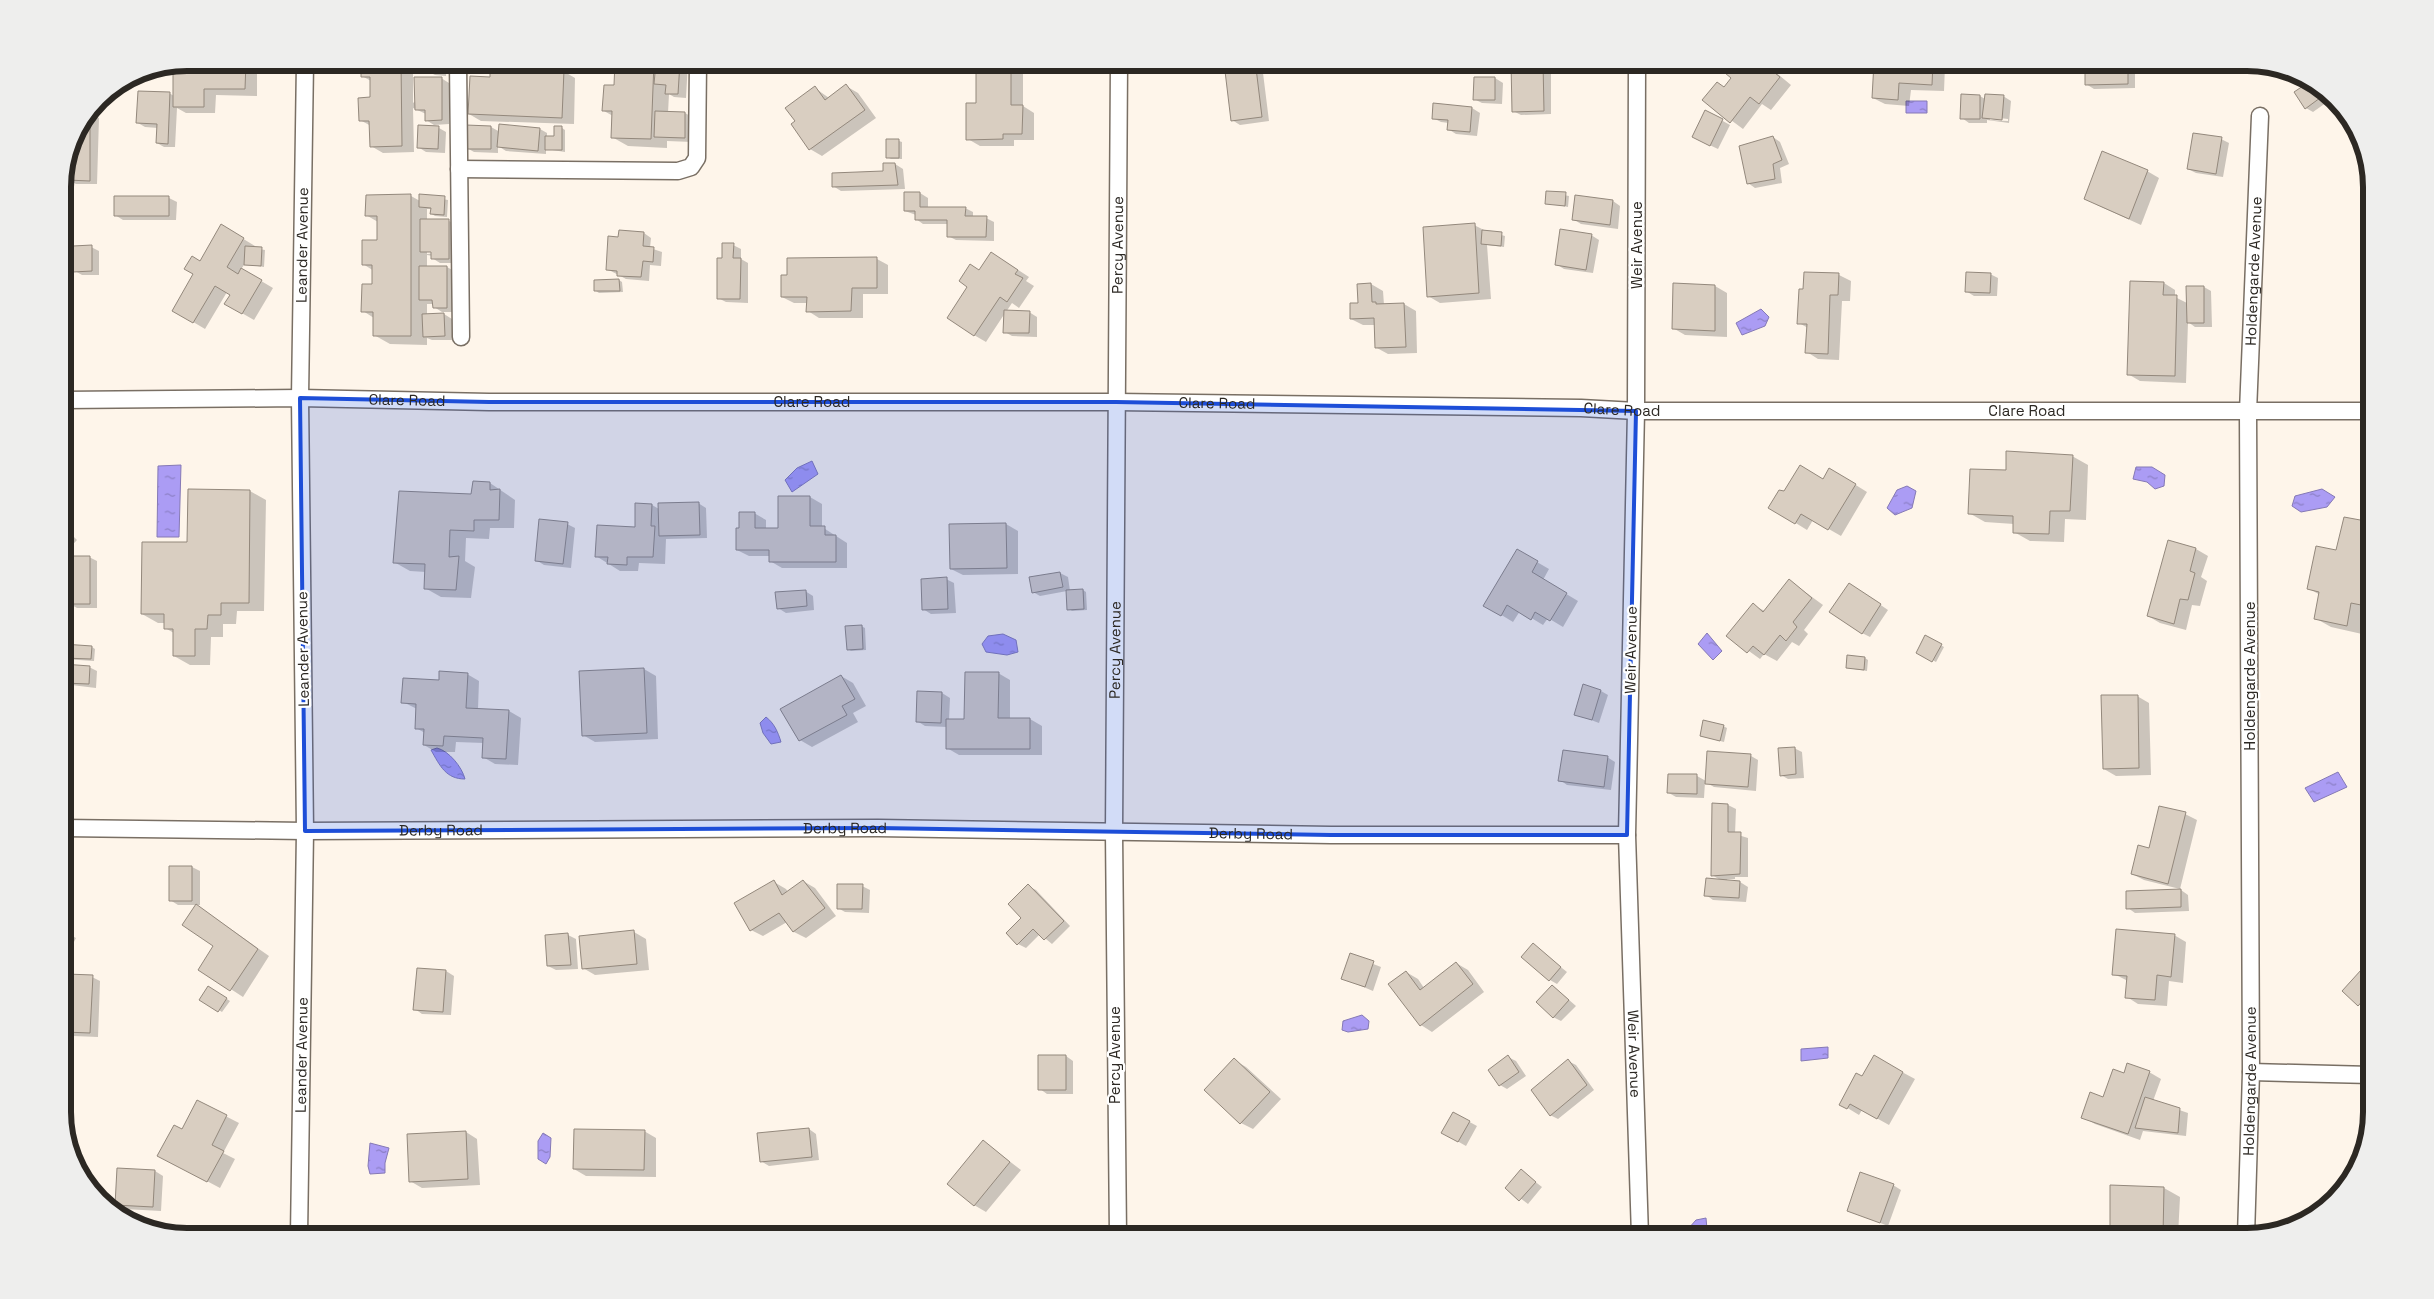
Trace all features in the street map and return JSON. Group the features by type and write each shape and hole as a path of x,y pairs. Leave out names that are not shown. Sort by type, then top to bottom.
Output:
{"street":[{"name":"Leander Avenue","path":"300,1228 305,832 300,398 305,71"},
{"path":"458,71 461,337"},
{"path":"459,169 678,171 691,167 697,158 698,71"},
{"name":"Percy Avenue","path":"1118,1228 1114,833 1119,71"},
{"name":"Weir Avenue","path":"1637,71 1636,411 1628,835 1640,1228"},
{"name":"Holdengarde Avenue","path":"2246,1228 2251,1072 2248,412 2260,116"},
{"name":"Clare Road","path":"71,400 300,398 489,402 1116,402 1581,408 1636,411 2363,411"},
{"name":"Derby Road","path":"71,828 305,832 878,828 1114,833 1628,835"},
{"path":"2251,1072 2363,1075"}],"highlighted area":[{"path":"300,398 489,402 1116,402 1636,411 1627,835 1331,835 878,828 305,831"}],"water":[{"path":"1906,101 1927,101 1927,113 1906,113"},
{"path":"1761,309 1769,317 1765,326 1742,335 1736,323"},
{"path":"812,461 818,474 792,492 785,480 797,468"},
{"path":"181,465 179,537 157,537 158,466"},
{"path":"2136,467 2152,467 2165,475 2164,486 2155,489 2147,482 2133,479"},
{"path":"1907,486 1916,491 1912,508 1895,515 1887,508 1897,490"},
{"path":"2322,489 2335,497 2327,507 2301,512 2292,506 2295,496"},
{"path":"1707,633 1722,651 1713,660 1698,644"},
{"path":"1003,634 1016,640 1018,652 1007,655 986,652 982,644 988,636"},
{"path":"766,717 775,728 781,742 771,744 763,733 760,723"},
{"path":"437,748 446,752 454,760 465,779 453,777 444,770 431,750"},
{"path":"2338,772 2347,787 2314,802 2305,788"},
{"path":"1362,1015 1369,1021 1368,1029 1348,1032 1342,1030 1343,1021"},
{"path":"1828,1047 1828,1058 1801,1061 1801,1049"},
{"path":"543,1133 551,1138 550,1157 546,1164 538,1159 538,1141"},
{"path":"370,1143 389,1148 385,1163 385,1173 370,1174 368,1166"},
{"path":"1706,1218 1707,1228 1689,1228 1696,1220"}],"building":[{"path":"246,71 245,89 204,89 204,107 173,107 173,72"},
{"path":"361,71 401,71 402,146 370,147 369,121 359,121 358,98 370,97 370,77 361,77"},
{"path":"490,71 564,71 562,118 468,114 470,76 490,77"},
{"path":"615,71 654,71 651,139 611,138 612,111 602,111 604,85 614,85"},
{"path":"655,71 679,71 678,94 665,94 666,85 654,84"},
{"path":"976,71 1011,71 1011,105 1023,105 1022,134 1003,134 1003,139 966,140 966,103 976,103"},
{"path":"1225,71 1256,71 1262,117 1231,121"},
{"path":"1511,71 1543,71 1544,111 1512,112"},
{"path":"1727,71 1772,71 1780,77 1759,104 1750,97 1730,123 1702,100 1717,82 1724,87 1731,78 1725,73"},
{"path":"1874,71 1933,71 1932,85 1899,83 1898,100 1872,98"},
{"path":"2085,71 2128,71 2128,84 2085,85"},
{"path":"414,77 442,77 442,120 425,121 425,110 415,110"},
{"path":"1474,77 1495,77 1495,100 1473,100"},
{"path":"846,84 865,110 809,150 791,124 795,121 785,108 815,86 825,100"},
{"path":"2303,86 2320,98 2305,109 2294,92"},
{"path":"138,91 170,92 168,144 156,143 157,124 136,123"},
{"path":"1961,94 1980,95 1980,119 1960,119"},
{"path":"1985,94 2004,95 2002,120 1982,118"},
{"path":"1433,103 1472,107 1470,132 1447,130 1448,120 1432,119"},
{"path":"1705,110 1723,119 1710,146 1692,137"},
{"path":"655,111 685,112 685,138 654,137"},
{"path":"499,124 540,128 538,151 497,147"},
{"path":"90,125 90,181 71,179 77,150"},
{"path":"418,125 439,126 438,149 417,148"},
{"path":"466,125 491,126 491,149 465,149"},
{"path":"554,126 562,126 562,150 545,150 545,136 554,136"},
{"path":"2193,133 2222,137 2216,174 2187,169"},
{"path":"1773,136 1782,160 1773,164 1775,179 1747,184 1739,146"},
{"path":"886,139 899,139 899,158 886,158"},
{"path":"2102,151 2148,170 2129,219 2084,199"},
{"path":"883,163 895,163 898,185 832,187 832,173 883,171"},
{"path":"1546,191 1566,192 1565,206 1545,204"},
{"path":"904,192 920,192 920,207 966,207 965,216 987,216 986,237 947,237 947,220 915,220 915,211 904,211"},
{"path":"411,194 411,336 373,336 373,312 361,312 362,284 372,284 372,265 362,265 362,240 377,240 377,216 365,216 366,195"},
{"path":"419,194 445,196 444,215 430,214 431,208 419,207"},
{"path":"1575,195 1613,200 1610,225 1572,220"},
{"path":"114,196 169,196 169,216 114,216"},
{"path":"420,219 449,219 449,259 431,259 431,252 420,252"},
{"path":"1475,223 1479,293 1427,297 1423,227"},
{"path":"221,224 244,238 227,267 238,274 241,268 262,280 242,314 224,304 230,295 215,286 193,323 172,311 193,274 184,269 192,256 200,261"},
{"path":"1560,229 1592,234 1586,270 1555,265"},
{"path":"619,230 644,232 643,246 654,247 653,262 643,261 641,277 617,276 617,271 606,270 608,236 618,237"},
{"path":"1482,230 1502,232 1501,246 1481,244"},
{"path":"722,243 734,243 733,258 741,258 740,299 717,299 717,258 722,258"},
{"path":"92,245 92,271 73,272 73,246"},
{"path":"245,246 262,247 261,266 244,265"},
{"path":"991,252 1018,270 1015,274 1023,278 1007,302 1000,297 974,336 947,318 967,287 959,281 970,264 979,270"},
{"path":"877,257 877,288 852,288 851,311 806,312 807,297 781,297 781,275 787,275 787,258"},
{"path":"419,266 447,266 447,308 433,308 432,300 419,300"},
{"path":"1804,272 1839,273 1838,295 1830,295 1828,354 1805,353 1807,324 1797,324 1799,289 1803,289"},
{"path":"1966,272 1991,273 1990,293 1965,292"},
{"path":"619,279 620,291 594,291 594,280"},
{"path":"2130,281 2164,282 2163,295 2177,295 2175,376 2127,375"},
{"path":"1371,283 1372,302 1376,302 1376,304 1404,303 1406,347 1375,348 1374,318 1350,319 1350,303 1358,303 1357,284"},
{"path":"1673,283 1715,285 1715,331 1672,329"},
{"path":"2186,286 2204,286 2204,323 2187,323"},
{"path":"1004,310 1030,311 1029,333 1003,333"},
{"path":"444,313 445,336 423,337 422,314"},
{"path":"2006,451 2073,455 2070,511 2050,511 2049,534 2013,533 2013,516 1968,514 1970,469 2006,470"},
{"path":"1800,465 1823,479 1829,468 1856,484 1828,530 1801,514 1795,524 1768,508 1779,490 1784,491"},
{"path":"473,481 490,482 490,490 500,489 499,520 474,520 474,531 450,530 449,557 459,556 456,590 424,589 425,564 393,563 399,491 471,494"},
{"path":"188,489 250,490 249,603 221,603 221,615 208,615 207,629 195,629 195,656 173,656 173,629 164,629 164,614 141,614 142,542 187,542"},
{"path":"778,496 810,496 810,526 825,526 825,535 836,535 836,562 769,562 769,550 736,550 736,528 739,528 739,512 755,512 755,528 778,528"},
{"path":"699,502 700,535 659,536 658,503"},
{"path":"635,503 652,504 651,526 655,526 653,557 627,557 627,565 607,564 608,557 595,557 597,525 635,527"},
{"path":"2344,517 2363,521 2363,605 2351,603 2347,626 2314,619 2319,592 2307,589 2316,546 2336,550"},
{"path":"539,519 568,522 563,564 535,561"},
{"path":"1006,523 1007,568 950,569 949,524"},
{"path":"2168,540 2196,548 2190,571 2195,573 2188,600 2180,599 2174,624 2147,616"},
{"path":"1517,549 1538,561 1532,572 1567,593 1550,621 1535,612 1531,620 1507,605 1501,616 1483,606"},
{"path":"71,556 90,556 90,604 71,604"},
{"path":"1060,572 1063,587 1032,593 1029,577"},
{"path":"947,577 948,609 922,610 921,579"},
{"path":"1789,579 1812,598 1793,622 1797,627 1786,641 1780,635 1764,655 1753,646 1747,653 1726,636 1753,603 1763,612"},
{"path":"1849,583 1881,604 1862,634 1829,612"},
{"path":"1083,589 1084,609 1067,610 1066,590"},
{"path":"806,590 807,606 777,609 775,592"},
{"path":"862,625 863,649 847,650 845,626"},
{"path":"1925,635 1942,644 1932,662 1916,653"},
{"path":"71,645 92,646 91,659 71,658"},
{"path":"1847,655 1865,657 1864,670 1846,668"},
{"path":"71,665 90,666 89,684 71,683"},
{"path":"644,668 647,733 582,736 579,671"},
{"path":"439,671 468,673 466,708 509,710 506,759 482,758 483,738 444,736 443,746 423,745 424,729 415,729 416,704 401,703 403,678 439,680"},
{"path":"965,672 999,672 998,718 1030,718 1030,749 946,749 946,719 964,719"},
{"path":"841,675 855,699 842,706 847,715 799,741 780,709"},
{"path":"1583,684 1601,690 1592,720 1574,715"},
{"path":"917,691 942,692 941,723 916,722"},
{"path":"2101,695 2138,695 2139,768 2103,769"},
{"path":"1703,720 1724,725 1720,741 1700,736"},
{"path":"1795,747 1796,774 1780,776 1778,748"},
{"path":"1563,750 1608,756 1604,787 1558,781"},
{"path":"1707,751 1751,754 1748,787 1705,784"},
{"path":"1668,774 1697,774 1697,794 1667,793"},
{"path":"1712,803 1728,804 1728,832 1741,832 1740,874 1711,876"},
{"path":"2159,806 2186,812 2168,884 2131,874 2138,845 2149,848"},
{"path":"169,866 192,866 192,901 169,901"},
{"path":"1706,878 1740,881 1739,898 1704,896"},
{"path":"774,880 782,895 803,880 825,908 793,932 779,913 750,931 734,903"},
{"path":"837,884 863,884 862,909 837,909"},
{"path":"1028,884 1064,921 1044,940 1033,929 1017,945 1006,933 1021,918 1008,904"},
{"path":"2181,889 2181,907 2126,909 2126,891"},
{"path":"196,904 258,949 230,991 198,970 213,946 182,925"},
{"path":"2116,929 2175,934 2171,977 2157,975 2155,1000 2125,998 2127,976 2112,975"},
{"path":"634,930 637,964 582,969 579,936"},
{"path":"568,933 571,965 547,966 545,935"},
{"path":"1533,943 1561,967 1549,981 1521,957"},
{"path":"1350,953 1374,961 1365,987 1341,979"},
{"path":"1456,962 1473,984 1420,1026 1388,984 1406,971 1420,990"},
{"path":"417,968 446,970 443,1012 413,1010"},
{"path":"2363,968 2363,1000 2358,1006 2342,991"},
{"path":"71,974 93,975 90,1033 71,1032"},
{"path":"1552,985 1569,1000 1553,1018 1536,1002"},
{"path":"208,986 227,998 218,1012 199,1000"},
{"path":"1038,1055 1066,1055 1066,1090 1038,1090"},
{"path":"1508,1055 1519,1072 1499,1086 1488,1070"},
{"path":"1874,1055 1903,1072 1877,1119 1850,1104 1847,1109 1839,1105 1856,1073 1862,1076"},
{"path":"1234,1058 1270,1092 1240,1124 1204,1090"},
{"path":"1568,1059 1587,1085 1550,1116 1531,1090"},
{"path":"2127,1063 2150,1071 2128,1134 2081,1118 2090,1092 2103,1097 2113,1069 2124,1073"},
{"path":"2145,1097 2180,1108 2178,1133 2135,1128"},
{"path":"197,1100 227,1115 212,1145 224,1151 207,1182 157,1156 174,1125 182,1129"},
{"path":"1453,1112 1470,1121 1458,1142 1441,1133"},
{"path":"809,1128 812,1157 760,1162 757,1133"},
{"path":"574,1129 645,1130 644,1170 573,1169"},
{"path":"466,1131 468,1179 409,1182 407,1134"},
{"path":"983,1140 1010,1162 974,1206 947,1184"},
{"path":"117,1168 155,1170 153,1207 119,1205 115,1202"},
{"path":"1521,1169 1536,1182 1519,1201 1505,1188"},
{"path":"1860,1172 1894,1184 1880,1223 1847,1211"},
{"path":"2110,1185 2164,1187 2163,1228 2110,1228"}]}
